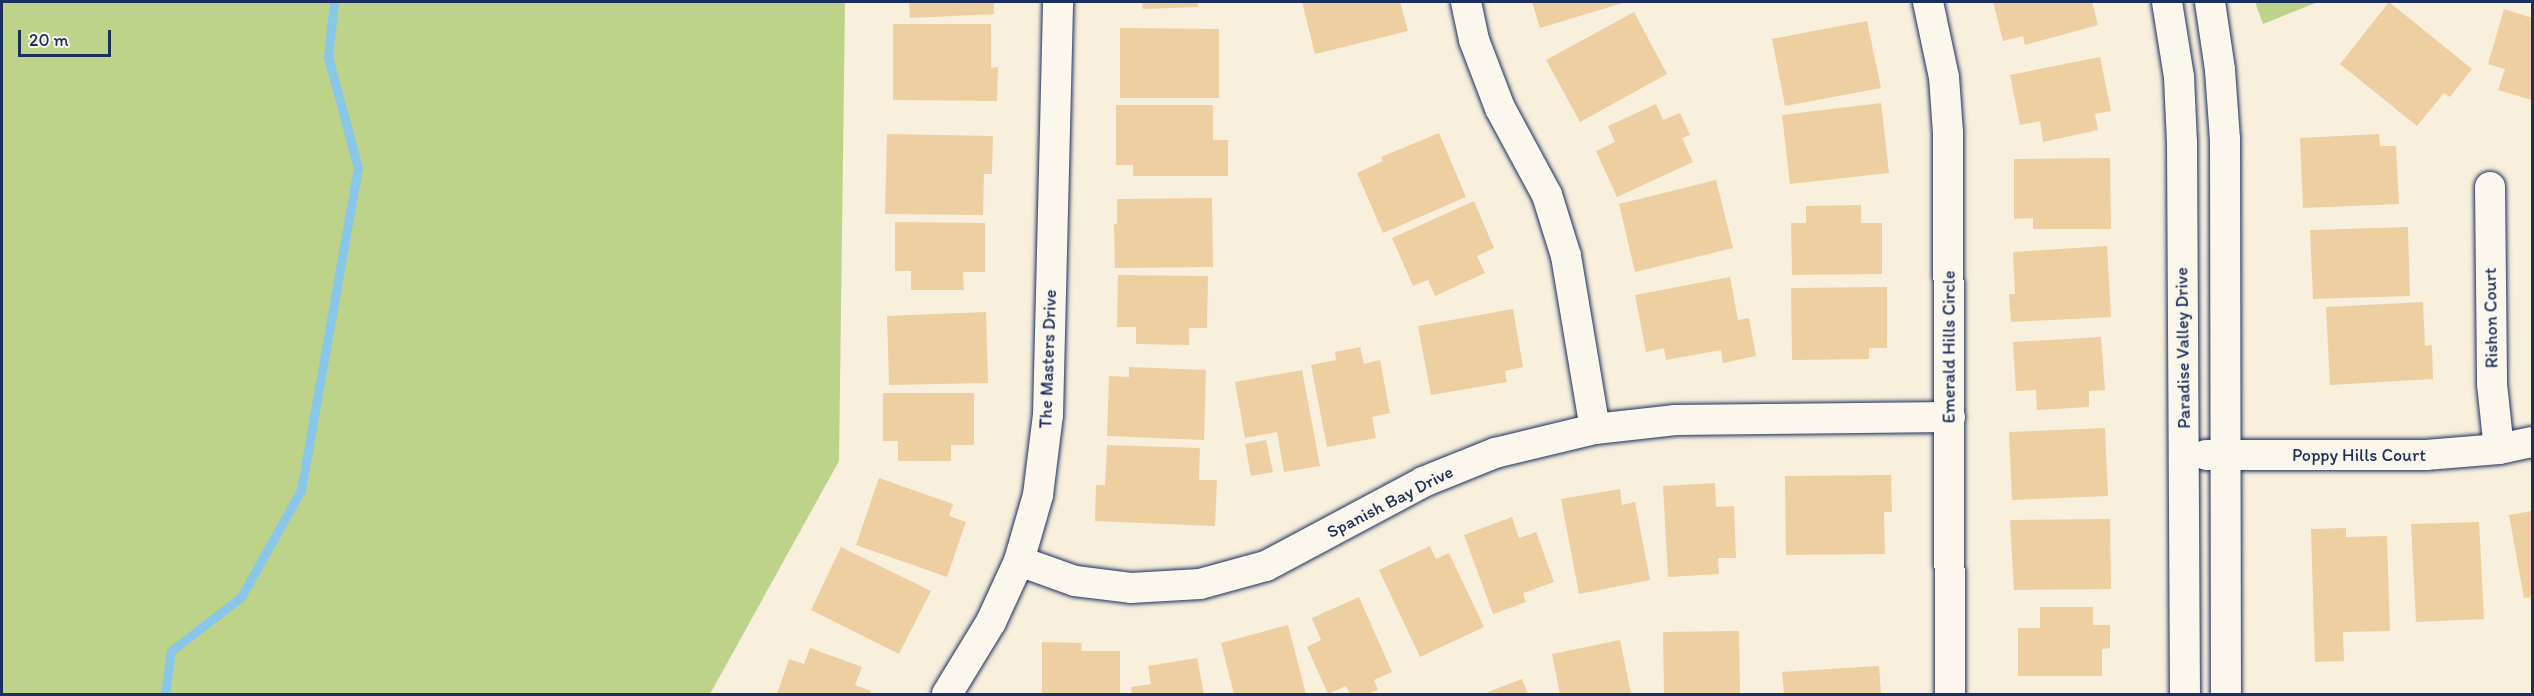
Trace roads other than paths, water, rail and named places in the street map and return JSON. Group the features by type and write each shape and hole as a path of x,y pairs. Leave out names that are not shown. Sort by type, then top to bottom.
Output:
{"street":[{"name":"The Masters Drive","path":"947,694 992,622 1019,561 1038,495 1048,415 1058,2"},
{"path":"1466,2 1474,40 1500,108 1547,195 1563,246 1595,429"},
{"name":"Emerald Hills Circle","path":"1928,2 1944,77 1948,133 1950,694"},
{"name":"Paradise Valley Drive","path":"2167,2 2179,77 2182,142 2185,694"},
{"path":"2210,2 2220,70 2224,140 2226,694"},
{"name":"Rishon Court","path":"2490,187 2492,384 2499,449"},
{"name":"Spanish Bay Drive","path":"1019,561 1075,581 1131,588 1200,584 1266,566 1423,482 1495,453 1595,429 1676,420 1950,417"},
{"name":"Poppy Hills Court","path":"2185,454 2426,455 2499,449 2532,442"}],"waterway":[{"path":"165,694 171,651 241,597 301,490 358,168 328,57 334,2"}]}
